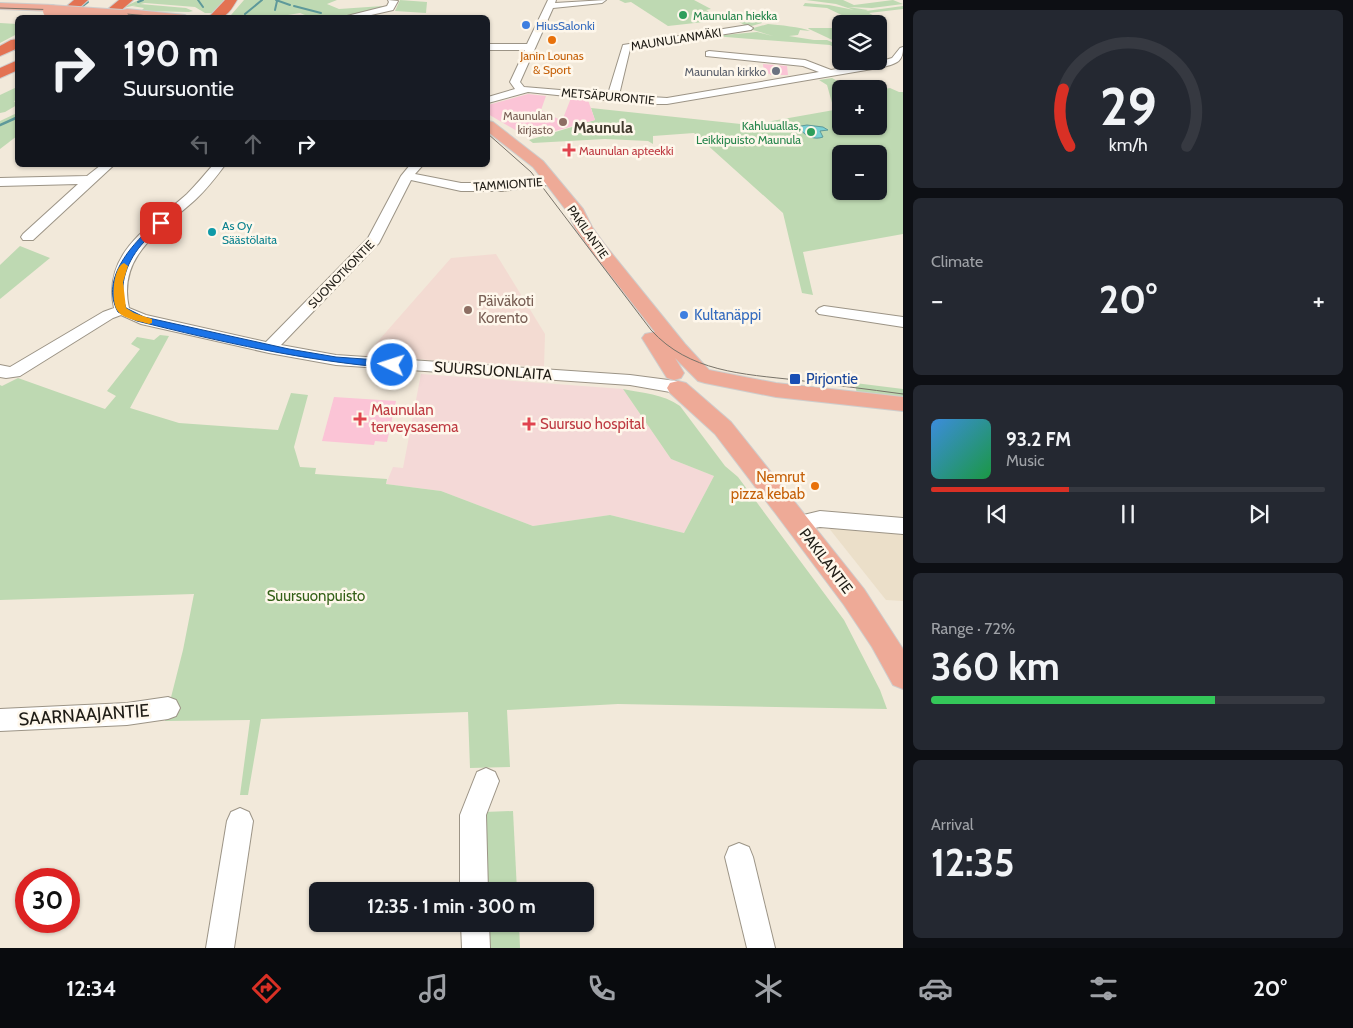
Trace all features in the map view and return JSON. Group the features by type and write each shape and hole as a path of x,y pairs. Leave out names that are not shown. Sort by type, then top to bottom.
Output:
{"highway":[{"path":"54,12 82,0"},
{"path":"79,15 97,0"},
{"path":"98,15 116,10 136,0"},
{"path":"218,15 231,0"},
{"path":"226,15 238,0"},
{"path":"0,51 15,47"},
{"path":"0,65 15,49"},
{"path":"0,74 15,66"},
{"path":"0,82 15,74"}],"main road":[{"path":"0,6 54,12"},
{"path":"0,10 54,12 116,10 159,15"},
{"path":"116,10 134,15"},
{"name":"PAKILANTIE","path":"490,126 529,156 542,182 666,358 675,380 723,428 798,524 882,638 903,676"},
{"name":"PAKILANTIE","path":"490,142 516,164 542,182 577,214 584,228 599,249 704,381 723,428"},
{"path":"675,380 690,392 704,381 903,404"}],"street":[{"path":"520,89 515,83 530,46 551,3 602,0"},
{"path":"352,15 393,2"},
{"path":"387,15 393,2"},
{"name":"MAUNULANMÄKI","path":"613,97 626,47 748,28"},
{"path":"490,47 530,46"},
{"name":"METSÄPURONTIE","path":"887,62 895,60 903,50"},
{"path":"709,54 805,63 830,73"},
{"path":"887,66 896,70"},
{"name":"METSÄPURONTIE","path":"490,99 520,89 667,101 846,70"},
{"path":"28,237 106,167"},
{"path":"0,370 6,373 14,372 108,314 122,310 119,303 118,282 124,264 132,251 150,231 193,195 217,167"},
{"name":"SUONOTKONTIE","path":"269,348 374,240 407,176 415,167"},
{"name":"TAMMIONTIE","path":"407,176 461,187 495,188 542,182"},
{"path":"0,182 90,180"},
{"name":"SUURSUONLAITA","path":"122,310 141,319 269,348 309,356 364,363 630,380 675,380"},
{"path":"824,311 856,317 903,322"},
{"path":"798,524 820,519 903,526"},
{"name":"SAARNAAJANTIE","path":"0,720 127,714 168,708"},
{"path":"474,882 474,816 486,781"},
{"path":"220,948 240,821"},
{"path":"739,858 760,948"},
{"path":"475,932 476,948"}],"shaded area":[{"name":"Päiväkoti Korento","path":"496,254 545,334 544,367 365,356 451,258"},
{"name":"Suursuo hospital","path":"421,374 623,389 671,459 714,476 684,533 610,515 533,526 441,491 386,484 393,467 403,468"},
{"path":"828,527 903,533 903,601 886,600"}],"green space":[{"path":"139,0 227,0 215,13 205,13 195,7 145,3 119,9"},
{"path":"244,0 337,0 327,4 339,9 383,6 376,10 352,15 305,15 300,13 288,15 231,15"},
{"path":"400,0 427,2 426,13 395,11"},
{"name":"Maunulan hiekka","path":"619,0 694,0 711,9 706,10 722,20 668,26 631,2 625,3"},
{"path":"806,0 843,0 854,5 893,0 903,4 872,8 848,7 868,10 866,11 903,6 903,9 869,13 873,15 842,15 827,8 803,6 805,3 854,10 836,4"},
{"path":"140,4 186,8 193,11 141,11 144,8 132,6"},
{"path":"752,12 762,15 762,23 748,27 734,19 736,14"},
{"path":"0,23 15,24 15,35 0,43"},
{"path":"768,24 796,27 810,31 800,30 798,35 789,36 827,40 832,42 832,46 713,36 757,32 773,36 750,29"},
{"path":"832,28 832,40 809,29"},
{"path":"832,78 836,80 832,80 832,103 827,85 819,80"},
{"path":"15,88 15,106 0,113 0,95"},
{"path":"887,89 903,92 903,234 803,252 813,295 802,293 783,213 694,133 653,136 653,144 648,141 605,139 533,143 529,140 595,120 591,108 750,125 832,110 832,135 887,135"},
{"path":"15,114 15,138 0,149 0,121"},
{"path":"20,246 50,258 0,299 0,265"},
{"name":"Suursuonpuisto","path":"160,335 169,336 130,408 179,423 278,430 291,393 308,395 294,447 300,467 316,468 315,474 387,479 386,484 441,491 533,526 610,515 684,533 714,476 671,459 623,389 653,394 673,402 680,406 725,466 738,477 844,620 880,690 887,709 618,704 507,710 510,767 470,768 468,712 261,719 248,795 240,795 250,720 165,721 183,650 194,594 0,600 0,385 2,386 18,378 105,409 116,396 107,391 140,349 131,344 137,337 154,340"},
{"path":"855,383 903,389 903,400 857,395"},
{"path":"513,811 517,882 486,882 484,812"},
{"path":"487,932 519,932 520,948 488,948"}],"water":[{"name":"Kahluuallas, Leikkipuisto Maunula","path":"801,126 823,127 828,130 820,131 823,137 814,138 808,136 800,129"}],"building":[{"name":"Maunulan kirkko","path":"763,64 787,66 788,75 764,73"},
{"path":"528,94 546,96 541,110 562,121 571,98 588,100 595,120 529,138 490,115 490,104"},
{"name":"Maunulan terveysasema","path":"334,397 396,401 387,442 375,441 374,445 322,441"}],"waterway":[{"path":"138,2 143,0"},
{"path":"198,0 203,7"},
{"path":"245,14 262,0"},
{"path":"276,0 290,5"},
{"path":"275,10 277,1"},
{"path":"79,9 88,2"},
{"path":"294,6 321,13"},
{"path":"0,125 15,118"}],"tram line":[{"path":"0,8 91,11 138,15"},
{"path":"490,136 531,172 651,330 682,355 700,363 737,373 903,394"}],"slow traffic":[{"path":"124,266 118,282 119,303 122,310 149,321"}],"place":[{"name":"Maunulan hiekka","path":"683,15"},
{"name":"HiusSalonki","path":"526,25"},
{"name":"Janin Lounas & Sport","path":"552,40"},
{"name":"Maunulan kirkko","path":"776,71"},
{"name":"Maunulan kirjasto","path":"563,122"},
{"name":"Kahluuallas, Leikkipuisto Maunula","path":"811,132"},
{"name":"Maunulan apteekki","path":"569,150"},
{"name":"As Oy Säästölaita","path":"212,232"},
{"name":"Päiväkoti Korento","path":"468,310"},
{"name":"Kultanäppi","path":"684,315"},
{"name":"Pirjontie","path":"795,379"},
{"name":"Maunulan terveysasema","path":"360,419"},
{"name":"Suursuo hospital","path":"529,424"},
{"name":"Nemrut pizza kebab","path":"815,486"}],"district":[{"name":"Maunula","path":"603,127"}],"route":[{"path":"161,223 150,231 132,251 124,264 118,282 119,303 122,310 141,319 289,352 336,360 392,365"}]}
